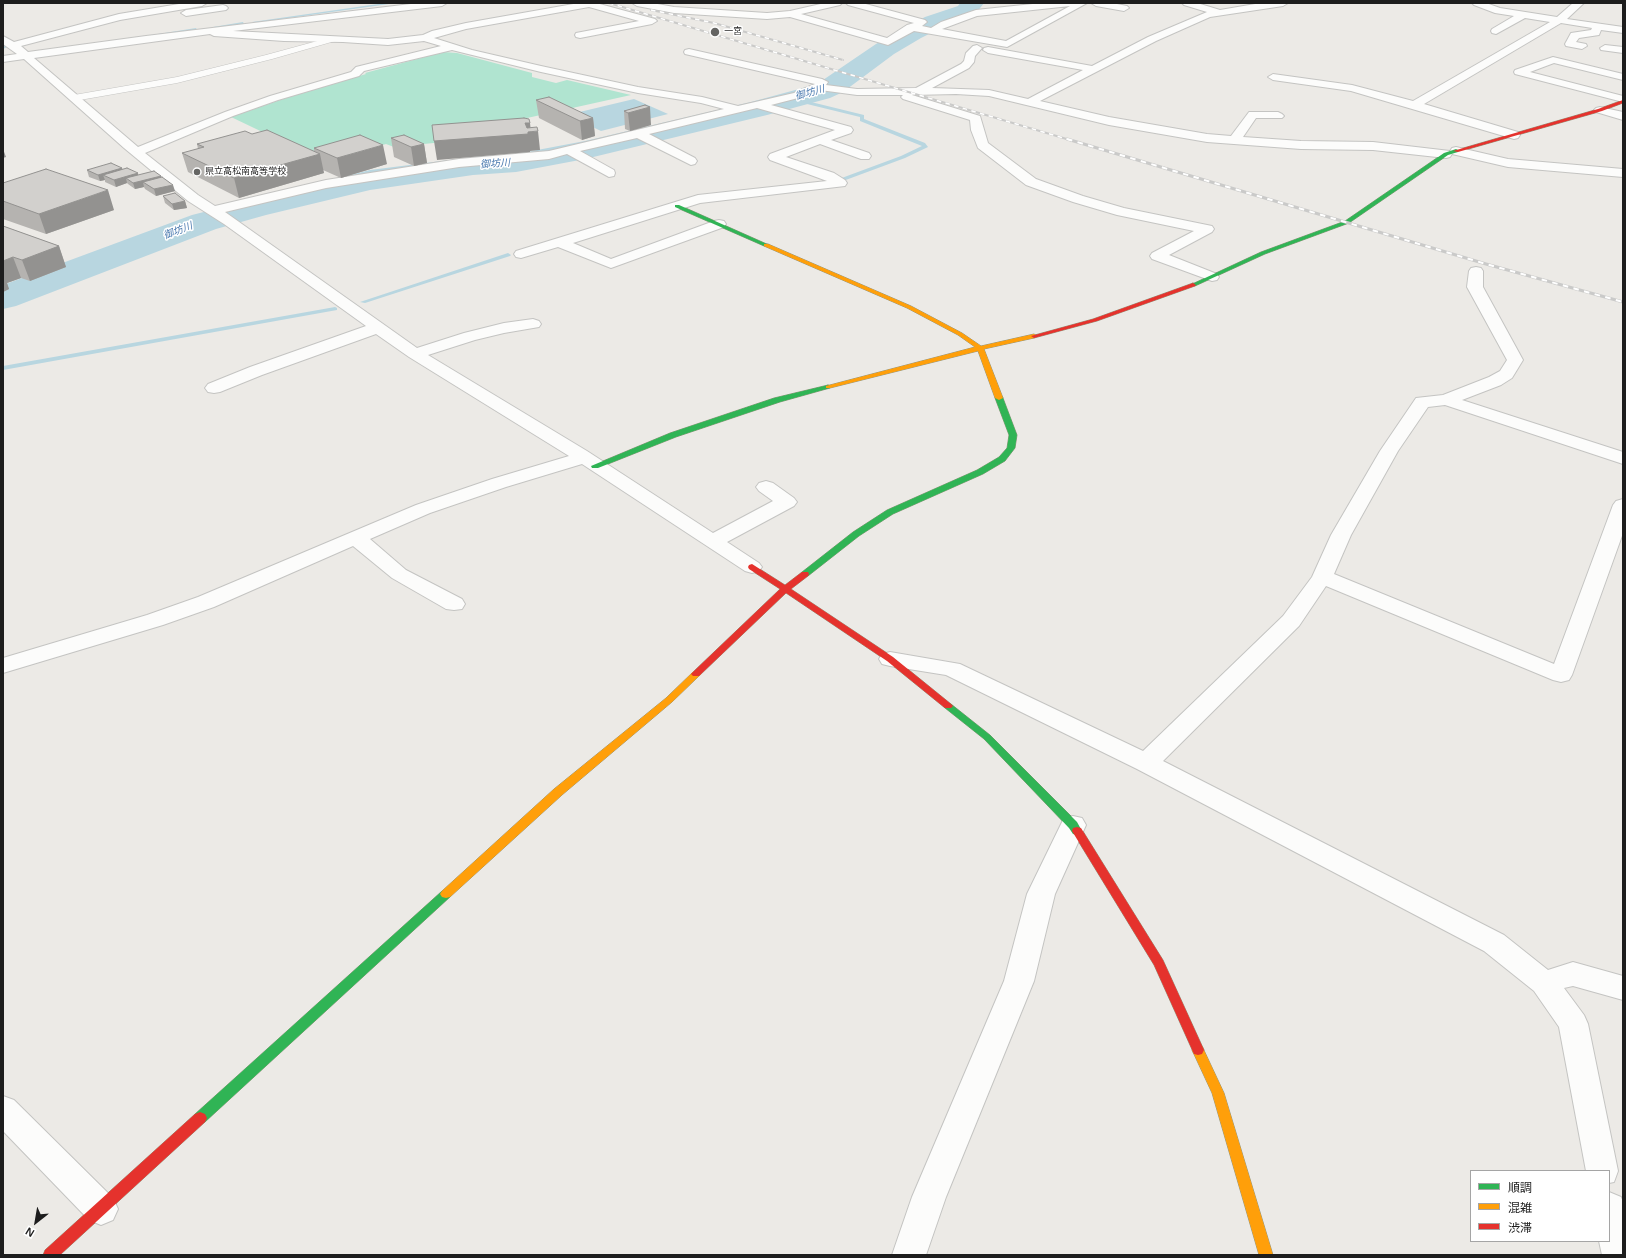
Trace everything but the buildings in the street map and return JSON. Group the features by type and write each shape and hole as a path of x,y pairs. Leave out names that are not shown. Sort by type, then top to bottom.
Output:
{"street":[{"path":"8,42 119,17 202,3"},
{"path":"176,15 226,10 213,3"},
{"path":"3,59 212,31 442,3"},
{"path":"637,3 674,10 767,16 790,14 837,3"},
{"path":"790,14 888,42 922,22 851,3"},
{"path":"930,30 976,13 1069,3"},
{"path":"912,28 1007,44 1082,3"},
{"path":"1096,3 1124,8"},
{"path":"1186,3 1217,12"},
{"path":"1030,102 1152,38 1217,12 1283,3"},
{"path":"1477,3 1498,11 1623,30"},
{"path":"1414,105 1558,20 1579,3"},
{"path":"212,31 214,33 276,38 388,42 425,38 436,33 466,26 589,4 652,21 580,34"},
{"path":"972,8 988,12"},
{"path":"1496,31 1523,15"},
{"path":"241,19 253,26"},
{"path":"441,43 468,35 521,26"},
{"path":"1570,43 1575,35 1595,33 1598,26"},
{"path":"425,38 541,69 638,90 702,100 738,110"},
{"path":"1557,41 1582,46"},
{"path":"8,42 193,198 415,354 713,541 890,659 987,737 1073,825 1159,963 1218,1094 1266,1255"},
{"path":"942,42 1093,69"},
{"path":"916,91 965,66 969,62 970,55 997,42"},
{"path":"137,152 229,114 274,98 355,74 360,69 453,46"},
{"path":"1605,48 1623,50"},
{"path":"689,52 822,82 820,87"},
{"path":"1623,77 1553,60 1519,72 1623,100"},
{"path":"1611,74 1623,69"},
{"path":"1273,78 1315,80 1352,88 1514,135"},
{"path":"219,215 326,184 459,163 573,152 642,136 738,110 763,107 820,87 857,92 956,91 989,93 1109,121 1207,138 1301,145 1374,146 1451,153 1508,163 1623,173"},
{"path":"892,91 917,101 976,118 982,146 1031,182 1078,199 1122,212 1207,229 1157,256 1212,277"},
{"path":"3,666 155,620 206,602 423,509 465,494 589,462 778,400 1094,320 1212,277 1263,253 1347,222 1451,153 1600,110 1623,100"},
{"path":"521,254 698,199 840,183 829,176 774,157 847,130 763,107"},
{"path":"1600,110 1623,116"},
{"path":"1234,141 1253,114 1278,116"},
{"path":"1151,128 1160,120"},
{"path":"642,136 691,161"},
{"path":"819,140 865,156"},
{"path":"573,152 609,173"},
{"path":"50,1255 558,792 669,700 785,589 856,534 890,512 980,472 1002,459 1011,448 1013,435 980,348 960,334 909,307 677,206"},
{"path":"559,242 611,264 719,224"},
{"path":"1146,763 1291,621 1322,577 1345,528 1389,451 1422,402 1446,400 1494,381 1506,374 1515,360 1475,286 1476,271"},
{"path":"415,354 470,336 504,328 533,324"},
{"path":"214,388 256,371 377,328"},
{"path":"1446,400 1623,458"},
{"path":"713,541 787,502 766,487"},
{"path":"1322,577 1562,675 1623,506"},
{"path":"356,538 399,574 454,604"},
{"path":"890,659 952,669 1146,763 1417,905 1494,943 1544,983 1573,1024 1602,1170"},
{"path":"909,1255 929,1197 1019,981 1041,894 1073,825"},
{"path":"1544,983 1573,974 1623,988"},
{"path":"3,1110 101,1208"},
{"path":"1610,1213 1619,1255"}],"lane":[{"path":"74,98 177,80 270,57 332,39"}],"green space":[{"path":"443,52 457,53 532,73 532,77 556,83 567,80 631,95 518,120 503,136 394,147 386,144 337,158 317,158 231,117 283,99 366,74 365,73"}],"water":[{"path":"634,99 668,114 601,131 567,115"}],"waterway":[{"path":"254,22 394,3"},
{"name":"御坊川","path":"3,298 204,222 255,208 370,180 473,166 516,163 585,150 757,109 820,92 833,86 885,49 912,33 934,22 966,11 972,3"},
{"path":"215,27 243,23"},
{"path":"154,35 196,29"},
{"path":"802,97 809,103 862,116 862,120 923,144 925,147 903,157 841,180"},
{"path":"363,302 508,255"},
{"path":"3,368 335,309"}],"railway":[{"path":"609,3 1070,140"},
{"path":"651,10 714,23 843,60"},
{"path":"1067,139 1486,264 1623,302"}],"traffic: fast":[{"path":"1193,285 1263,253 1347,222 1446,154 1456,151"},
{"path":"677,206 766,245"},
{"path":"595,466 673,435 777,400 828,387"},
{"path":"805,574 856,534 890,512 980,472 1002,459 1011,448 1013,435 999,398"},
{"path":"948,706 987,737 1073,825 1077,831"},
{"path":"200,1118 446,894"}],"traffic: slow":[{"path":"766,245 909,307 960,334 980,348 999,398"},
{"path":"828,387 980,348 1034,336"},
{"path":"446,894 558,792 669,700 696,674"},
{"path":"1198,1050 1218,1093 1266,1255"}],"traffic: jam":[{"path":"1456,151 1600,110 1623,101"},
{"path":"1034,336 1095,320 1193,285"},
{"path":"752,567 890,659 948,706"},
{"path":"696,674 785,589 805,574"},
{"path":"1077,831 1159,963 1198,1050"},
{"path":"50,1255 200,1118"}],"place":[{"name":"一宮","path":"715,32"},
{"name":"県立高松南高等学校","path":"197,172"}]}
